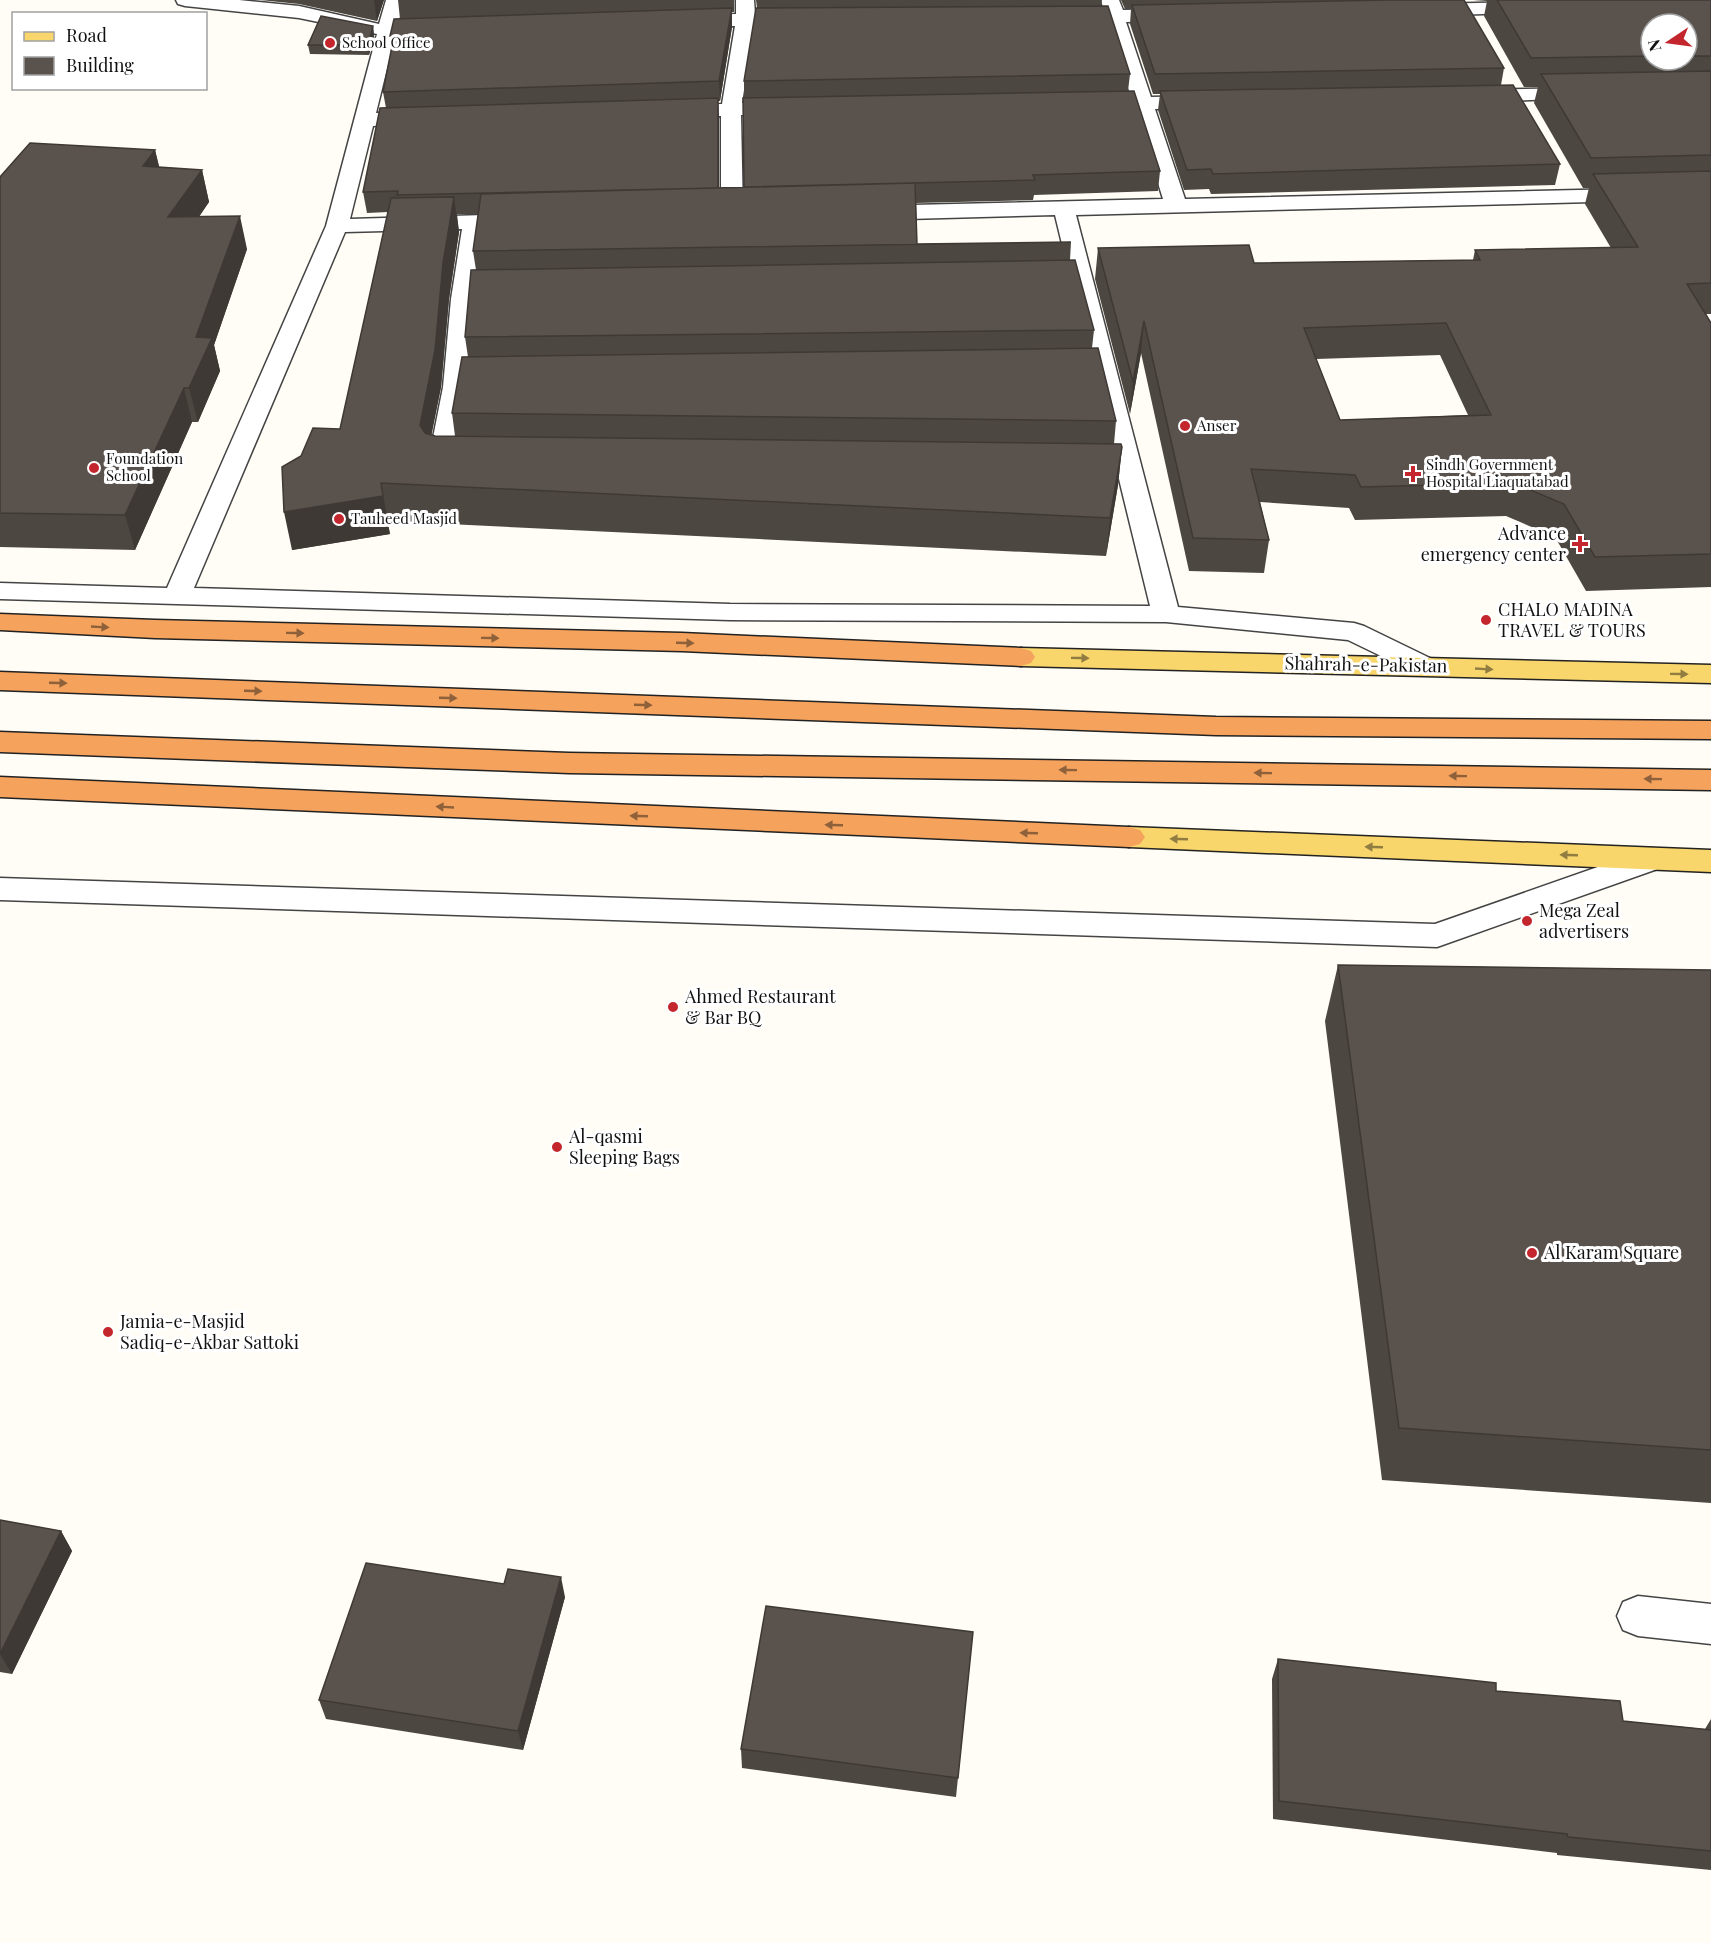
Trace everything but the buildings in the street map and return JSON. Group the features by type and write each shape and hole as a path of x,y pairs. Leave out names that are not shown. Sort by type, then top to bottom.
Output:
{"highway":[{"path":"0,622 155,629 682,642 1021,657"},
{"path":"0,681 1216,726 1711,730"},
{"path":"0,742 569,763 1711,780"},
{"path":"0,787 1130,837"}],"main road":[{"name":"Shahrah-e-Pakistan","path":"1021,657 1711,674"},
{"path":"1130,837 1711,861"}],"street":[{"path":"185,0 299,12 387,31 459,28"},
{"path":"177,596 337,226 395,0"},
{"path":"1464,5 1478,28"},
{"path":"1408,10 1464,5 1548,7"},
{"path":"1112,8 1176,206"},
{"path":"1044,17 1112,8 1197,15"},
{"path":"732,216 731,109 746,9"},
{"path":"675,21 746,9 818,18"},
{"path":"1506,76 1528,115"},
{"path":"1458,96 1597,94"},
{"path":"1072,104 1225,102"},
{"path":"648,112 813,108"},
{"path":"365,120 447,118"},
{"path":"1564,176 1575,196"},
{"path":"851,214 1711,194"},
{"path":"1064,208 1071,289 1094,378 1129,471 1167,614"},
{"path":"709,217 756,216"},
{"path":"337,226 545,221"},
{"path":"474,223 475,299 467,387 441,463 476,464"},
{"path":"1046,470 1129,471"},
{"path":"0,591 730,612 1167,614 1354,632 1424,666"},
{"path":"0,889 1437,936 1652,859"},
{"path":"1638,1616 1711,1624"}],"place":[{"name":"School Office","path":"330,43"},
{"name":"Anser","path":"1185,426"},
{"name":"Foundation School","path":"94,468"},
{"name":"Sindh Government Hospital Liaquatabad","path":"1413,474"},
{"name":"Tauheed Masjid","path":"339,519"},
{"name":"Advance emergency center","path":"1580,544"},
{"name":"CHALO MADINA TRAVEL & TOURS","path":"1486,620"},
{"name":"Mega Zeal advertisers","path":"1527,921"},
{"name":"Ahmed Restaurant & Bar BQ","path":"673,1007"},
{"name":"Al-qasmi Sleeping Bags","path":"557,1147"},
{"name":"Al Karam Square","path":"1532,1253"},
{"name":"Jamia-e-Masjid Sadiq-e-Akbar Sattoki","path":"108,1332"}]}
